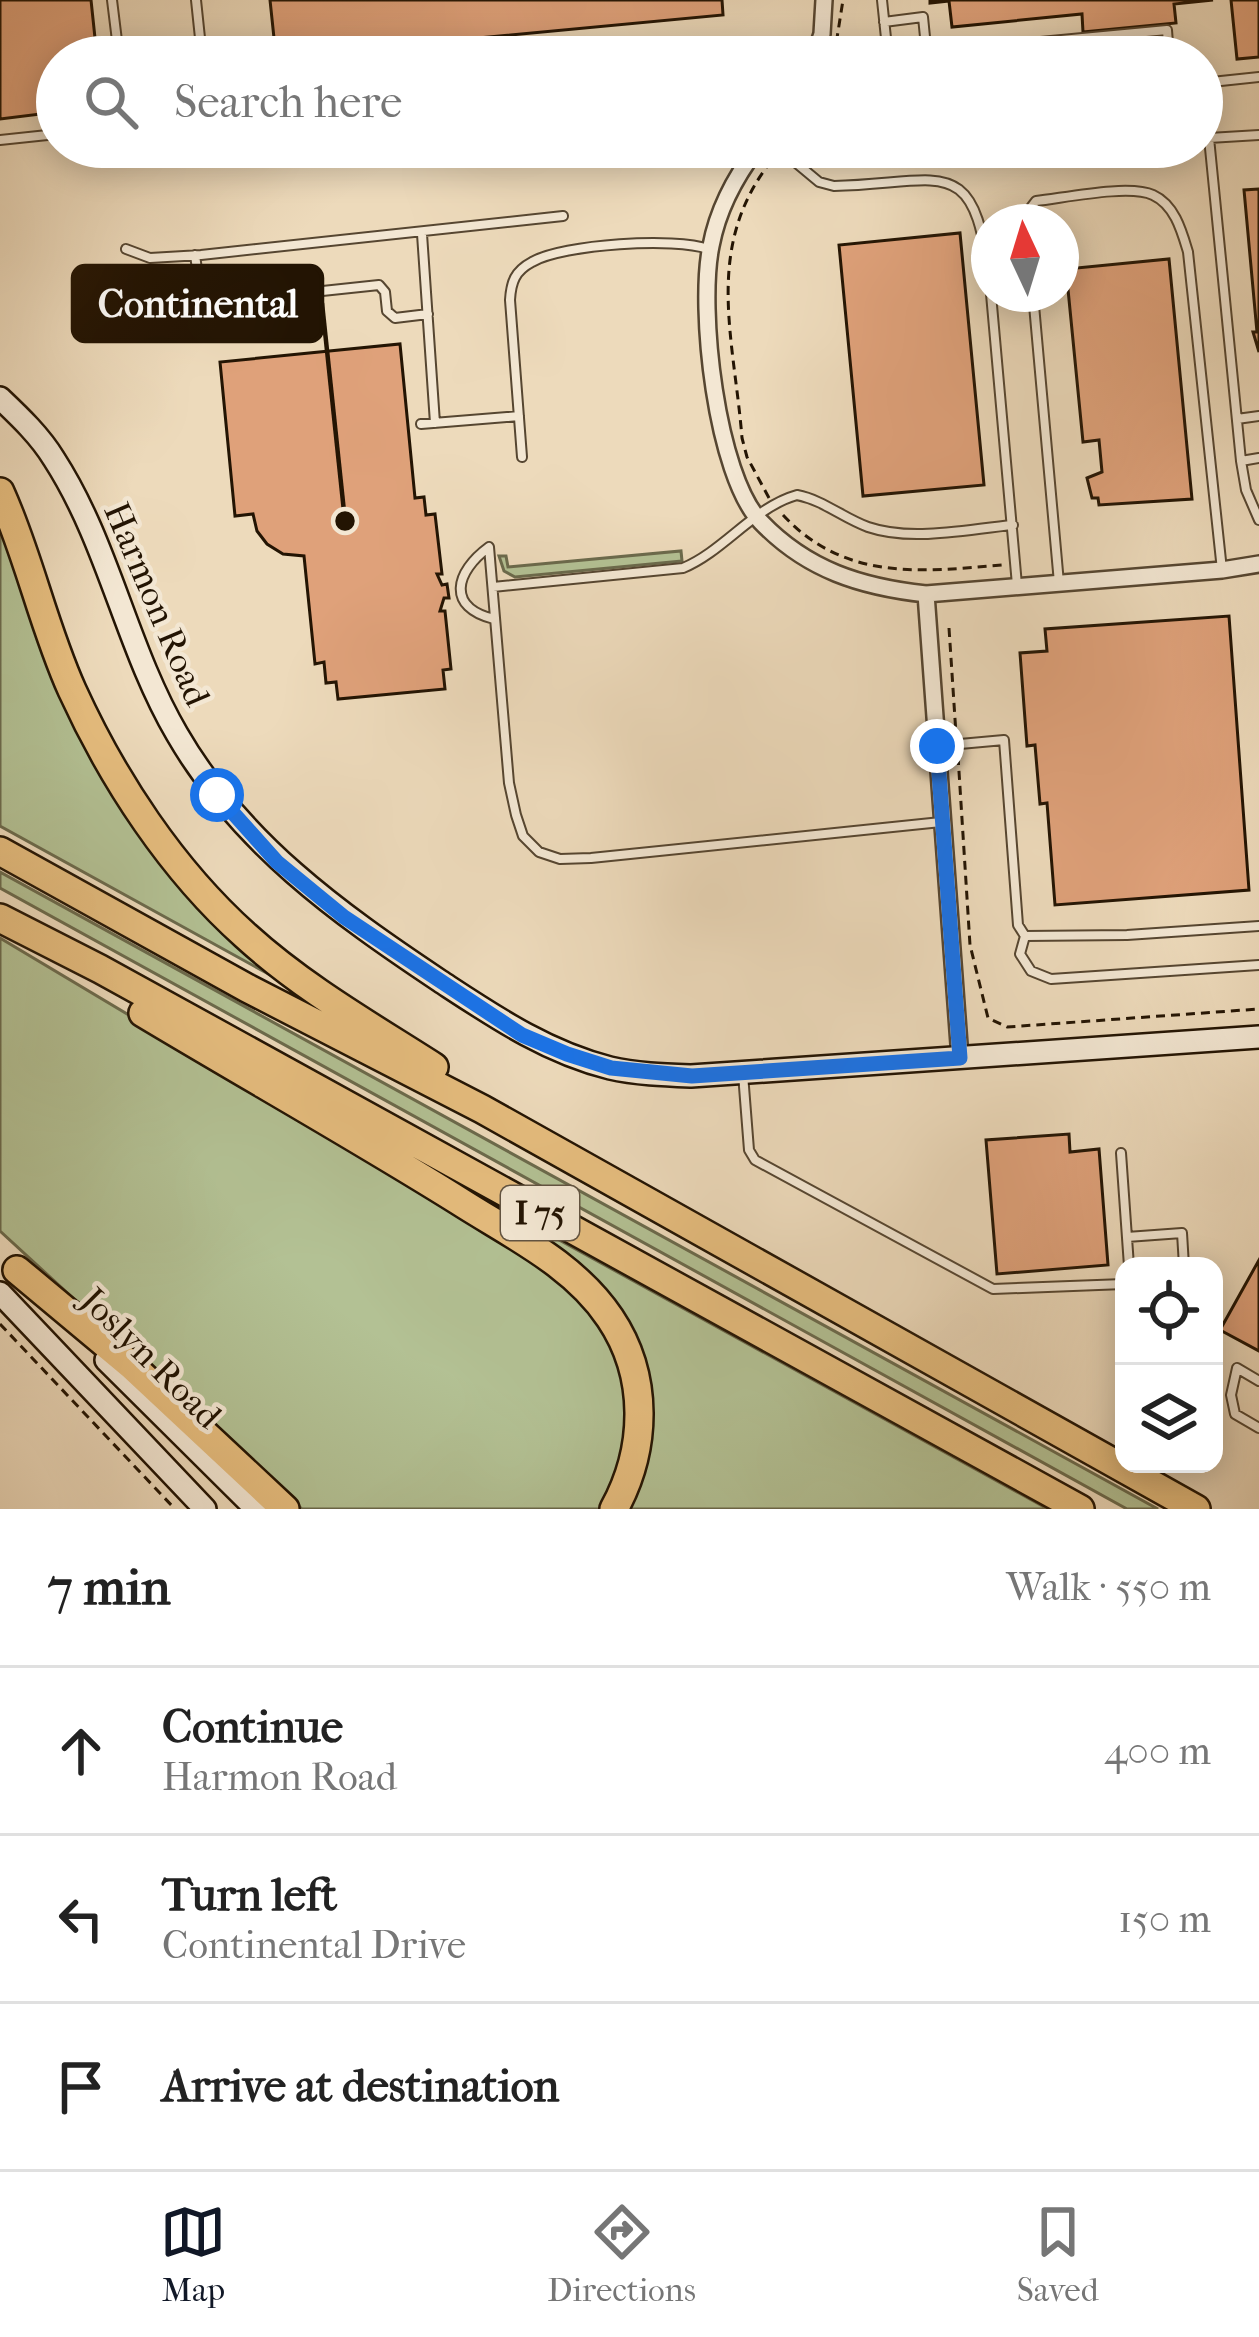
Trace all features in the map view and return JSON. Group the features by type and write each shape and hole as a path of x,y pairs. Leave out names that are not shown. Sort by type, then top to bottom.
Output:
{"highway":[{"path":"0,492 71,687 98,744 184,869 259,947 454,1080 482,1109"},
{"name":"I 75","path":"0,851 248,988 482,1109 1196,1509"},
{"path":"0,918 67,967 413,1173 577,1279 621,1335 638,1388 637,1451 614,1509"},
{"name":"I 75","path":"0,918 1079,1509"},
{"path":"6,1272 132,1366 285,1509"}],"street":[{"path":"821,36 824,0"},
{"path":"742,168 718,217 706,304 723,443 758,519 797,553 837,576 877,589 926,594 1259,564"},
{"name":"Harmon Road","path":"0,398 54,459 76,501 142,664 177,734 217,795 277,862 344,917 522,1035 611,1068 673,1075 1259,1037"},
{"path":"926,594 960,1058"},
{"name":"Joslyn Road","path":"6,1272 206,1509"},
{"name":"Joslyn Road","path":"6,1272 256,1509"}],"lane":[{"path":"112,0 116,36"},
{"path":"196,0 200,36"},
{"path":"882,0 886,36"},
{"path":"884,22 923,17 925,36"},
{"path":"1103,36 1167,30 1167,36"},
{"path":"1223,81 1259,77"},
{"path":"1223,137 1259,135"},
{"path":"0,140 36,136"},
{"path":"802,168 819,182 834,186 938,181 963,189 975,204"},
{"path":"1212,168 1241,461 1246,490 1259,520"},
{"path":"1034,204 1126,192 1154,195 1177,219 1188,252 1222,570"},
{"path":"126,249 150,258 195,255 563,216"},
{"path":"422,234 435,423"},
{"path":"522,458 510,300 511,283 521,269 551,254 659,241 688,242 710,250"},
{"path":"195,255 201,298 209,303 379,285 387,310 395,318 428,314"},
{"path":"993,312 1018,587"},
{"path":"1035,312 1059,585"},
{"path":"421,424 519,416"},
{"path":"1237,419 1259,416"},
{"path":"1241,461 1259,458"},
{"path":"493,587 683,568 705,559 788,497 805,496 868,527 892,532 1013,524"},
{"path":"494,620 473,614 461,589 463,572 489,547 509,783 523,836 539,852 560,859 590,858 943,822"},
{"path":"937,746 1004,740 1018,925 1025,936 1020,954 1031,971 1052,979 1259,965"},
{"path":"1025,936 1259,926"},
{"path":"743,1072 749,1150 754,1160 994,1289 1115,1284"},
{"path":"1121,1153 1128,1257"},
{"path":"1127,1237 1182,1233 1183,1257"},
{"path":"1259,1381 1237,1368 1231,1395 1235,1414 1259,1427"}],"path":[{"path":"837,36 843,0"},
{"path":"766,168 743,204 730,244 727,286 742,438 758,480 775,506 817,545 860,565 915,572 1016,564"},
{"path":"949,628 970,945 988,1018 1007,1027 1259,1009"},
{"path":"0,1324 175,1509"}],"green space":[{"path":"0,519 72,711 283,982 0,826"},
{"path":"681,551 682,561 515,577 504,571 499,556 506,556 508,567"},
{"path":"0,872 1158,1509 1127,1509 0,888"},
{"path":"0,938 537,1259 576,1291 603,1326 622,1377 626,1404 621,1459 599,1509 302,1509 0,1231"},
{"path":"432,1170 1048,1509 621,1509 636,1348"}],"building":[{"path":"0,0 91,0 95,36 36,36 36,115 0,119"},
{"path":"270,0 722,0 723,15 500,36 274,36"},
{"path":"930,0 1213,0 1174,4 1176,23 1083,32 1082,14 952,27 949,1"},
{"path":"1231,0 1259,0 1259,57 1237,59"},
{"path":"1259,189 1259,352 1253,332 1257,332 1244,190"},
{"path":"960,233 984,485 863,496 839,245"},
{"path":"1169,259 1192,499 1099,505 1098,498 1092,498 1087,478 1102,472 1099,440 1083,442 1070,312 1079,312 1079,268"},
{"path":"400,344 415,498 424,497 426,515 435,514 442,574 437,574 442,585 447,584 449,598 444,598 440,611 445,611 451,669 443,670 445,689 338,699 336,682 326,683 324,662 315,664 304,556 283,554 267,544 253,514 235,516 220,362"},
{"path":"1229,616 1249,890 1055,905 1047,803 1040,804 1035,745 1027,746 1020,653 1047,651 1045,629"},
{"path":"1069,1134 1070,1152 1099,1149 1108,1265 997,1274 986,1140"},
{"path":"1259,1260 1259,1351 1223,1332"}],"place":[{"name":"Continental","path":"345,521"}],"route":[{"path":"217,795 277,862 344,917 522,1035 567,1054 611,1068 692,1076 960,1058 937,746"}]}
